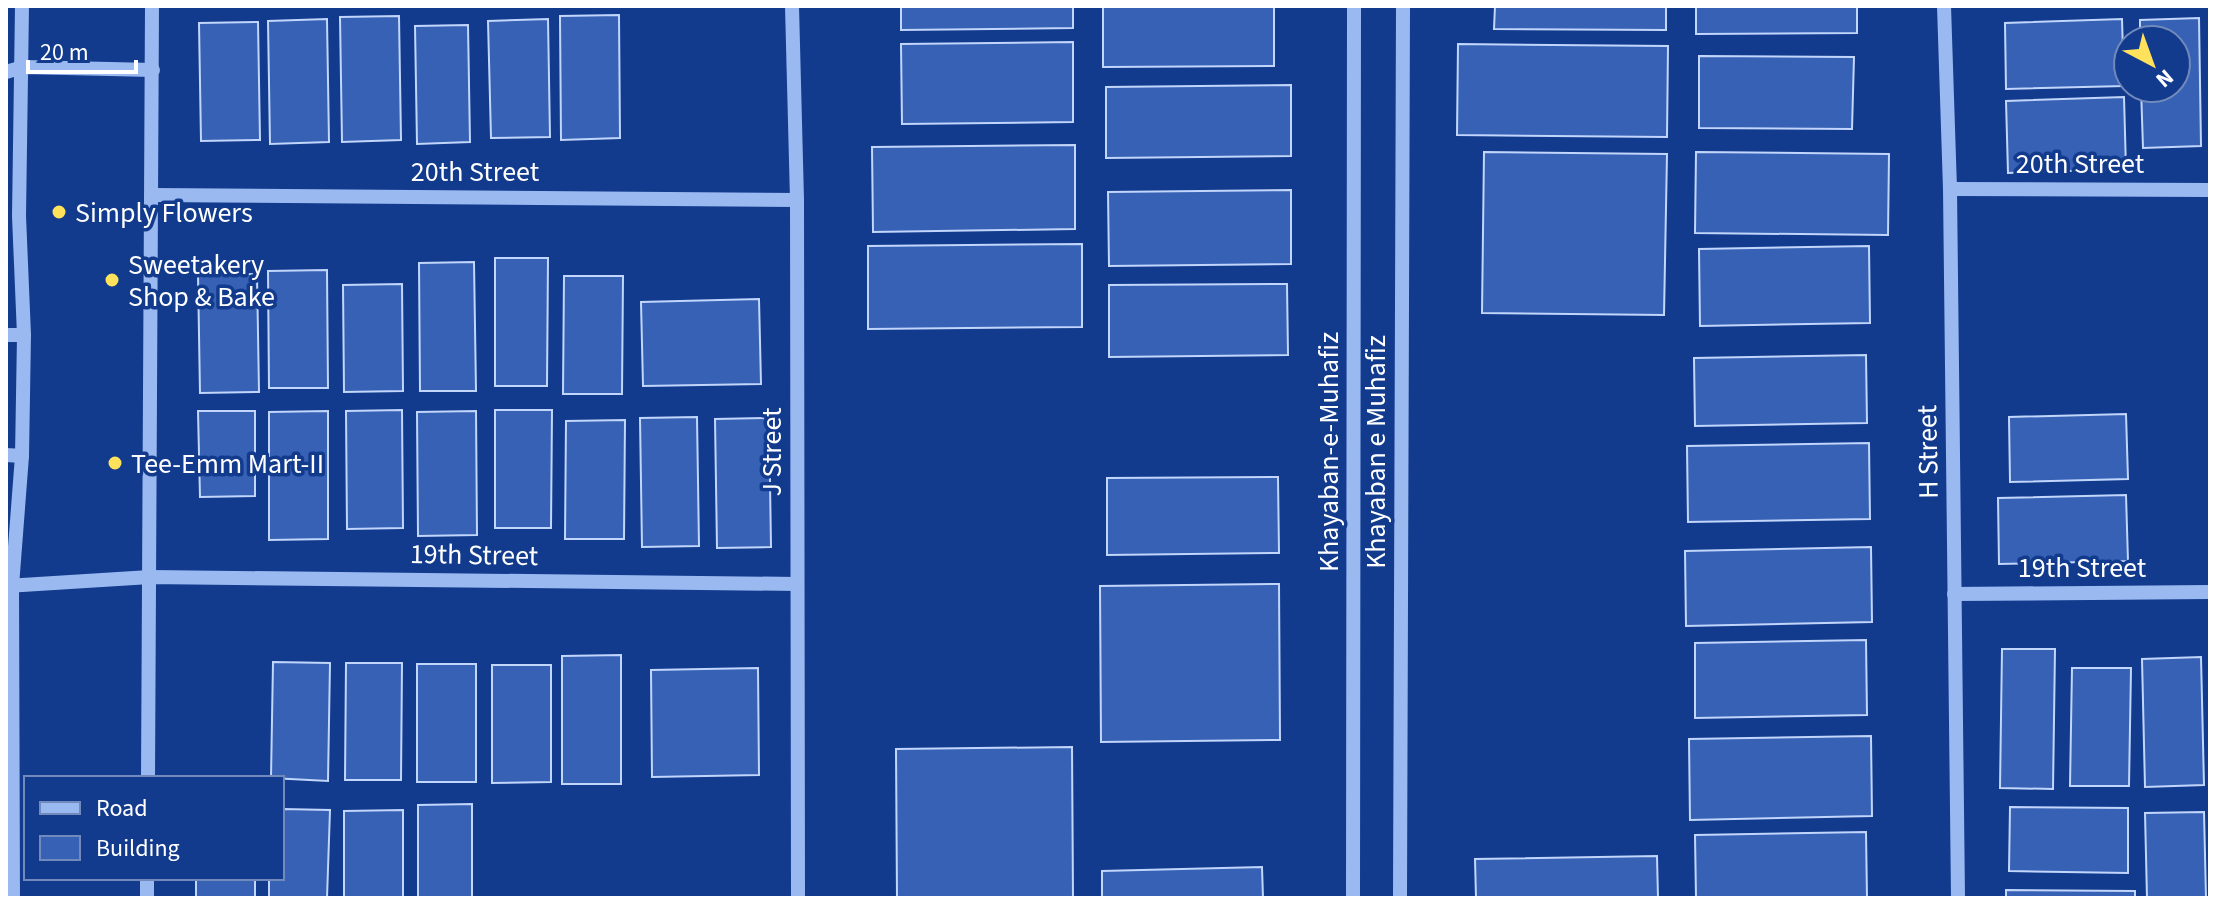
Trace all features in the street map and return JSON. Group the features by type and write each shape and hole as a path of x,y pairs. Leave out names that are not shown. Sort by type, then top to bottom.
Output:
{"street":[{"path":"13,898 9,841 9,586 22,456 24,335 13,216 23,67 22,6"},
{"path":"148,776 152,6"},
{"name":"J Street","path":"792,6 797,200 798,898"},
{"name":"Khayaban-e-Muhafiz","path":"1353,898 1354,6"},
{"name":"Khayaban e Muhafiz","path":"1400,898 1403,6"},
{"name":"H Street","path":"1944,6 1950,189 1958,898"},
{"path":"6,60 23,67"},
{"path":"6,72 23,67 153,70"},
{"name":"20th Street","path":"1950,189 2210,190"},
{"name":"20th Street","path":"153,195 797,200"},
{"path":"6,335 24,335"},
{"path":"6,455 22,456"},
{"name":"19th Street","path":"9,586 150,577 797,584"},
{"name":"19th Street","path":"1954,594 2210,592"}],"building":[{"path":"901,6 1073,6 1073,28 901,30"},
{"path":"1103,6 1274,6 1274,66 1103,67"},
{"path":"1495,6 1666,6 1666,30 1494,29"},
{"path":"1696,6 1857,6 1857,33 1696,34"},
{"path":"619,15 620,138 561,140 560,16"},
{"path":"399,16 401,140 342,142 340,17"},
{"path":"2199,18 2201,146 2143,148 2142,104 2192,104 2192,24 2140,24 2140,20"},
{"path":"327,19 329,142 270,144 268,21"},
{"path":"548,19 550,137 491,138 488,21"},
{"path":"2122,19 2122,24 2112,24 2112,86 2006,89 2005,23"},
{"path":"258,22 260,140 201,141 199,23"},
{"path":"468,25 470,142 417,144 415,26"},
{"path":"1073,42 1073,122 902,124 901,44"},
{"path":"1458,44 1668,46 1667,137 1457,135"},
{"path":"1699,56 1854,57 1852,129 1699,128"},
{"path":"1291,85 1291,156 1106,158 1106,87"},
{"path":"2112,97 2112,104 2124,104 2126,169 2008,173 2006,101"},
{"path":"1075,145 1075,229 873,232 872,147"},
{"path":"1484,152 1667,154 1664,315 1482,313"},
{"path":"1696,152 1889,154 1888,235 1695,233"},
{"path":"1291,190 1291,264 1109,266 1108,192"},
{"path":"1082,244 1082,327 868,329 868,246"},
{"path":"1869,246 1870,323 1700,326 1699,249"},
{"path":"495,258 548,258 547,386 495,386"},
{"path":"474,262 476,391 420,391 419,263"},
{"path":"327,270 328,388 269,388 268,271"},
{"path":"257,274 259,392 200,393 198,275"},
{"path":"564,276 623,276 622,394 563,394"},
{"path":"402,284 403,391 344,392 343,285"},
{"path":"1287,284 1288,355 1109,357 1109,285"},
{"path":"759,299 761,384 643,386 641,302"},
{"path":"1866,355 1867,423 1695,426 1694,358"},
{"path":"402,410 403,528 347,529 346,411"},
{"path":"495,410 552,410 551,528 495,528"},
{"path":"198,411 255,411 255,496 200,497"},
{"path":"328,411 328,539 269,540 269,412"},
{"path":"476,411 477,535 418,536 417,412"},
{"path":"2126,414 2128,479 2010,482 2009,417"},
{"path":"697,417 699,546 642,547 640,418"},
{"path":"769,418 771,547 717,548 715,419"},
{"path":"625,420 624,539 565,539 566,421"},
{"path":"1869,443 1870,519 1688,522 1687,446"},
{"path":"1278,477 1279,553 1107,555 1107,478"},
{"path":"2126,495 2128,561 1999,564 1998,498"},
{"path":"1871,547 1872,622 1686,626 1685,551"},
{"path":"1279,584 1280,740 1101,742 1100,586"},
{"path":"1866,640 1867,715 1695,718 1695,643"},
{"path":"2002,649 2055,649 2053,789 2000,788"},
{"path":"621,655 621,784 562,784 562,656"},
{"path":"2201,657 2204,785 2145,787 2142,659"},
{"path":"273,662 330,663 328,781 271,776"},
{"path":"346,663 402,663 401,780 345,780"},
{"path":"417,664 476,664 476,782 417,782"},
{"path":"492,665 551,665 551,782 492,783"},
{"path":"758,668 759,775 652,777 651,670"},
{"path":"2072,668 2131,668 2129,786 2070,786"},
{"path":"1871,736 1872,816 1690,820 1689,739"},
{"path":"1072,747 1073,898 897,898 896,749"},
{"path":"472,804 472,898 418,898 418,805"},
{"path":"2010,807 2128,808 2128,873 2009,871"},
{"path":"284,809 330,810 327,898 269,898 269,880 284,880"},
{"path":"403,810 403,898 344,898 344,811"},
{"path":"2204,812 2206,898 2147,898 2145,813"},
{"path":"1866,832 1867,898 1696,898 1695,835"},
{"path":"1657,856 1658,898 1476,898 1475,859"},
{"path":"1262,867 1263,898 1102,898 1102,871"},
{"path":"196,880 255,880 255,898 196,898"},
{"path":"2006,890 2135,891 2135,898 2006,898"}],"place":[{"name":"Simply Flowers","path":"59,212"},
{"name":"Sweetakery Shop & Bake","path":"112,280"},
{"name":"Tee-Emm Mart-II","path":"115,463"}]}
